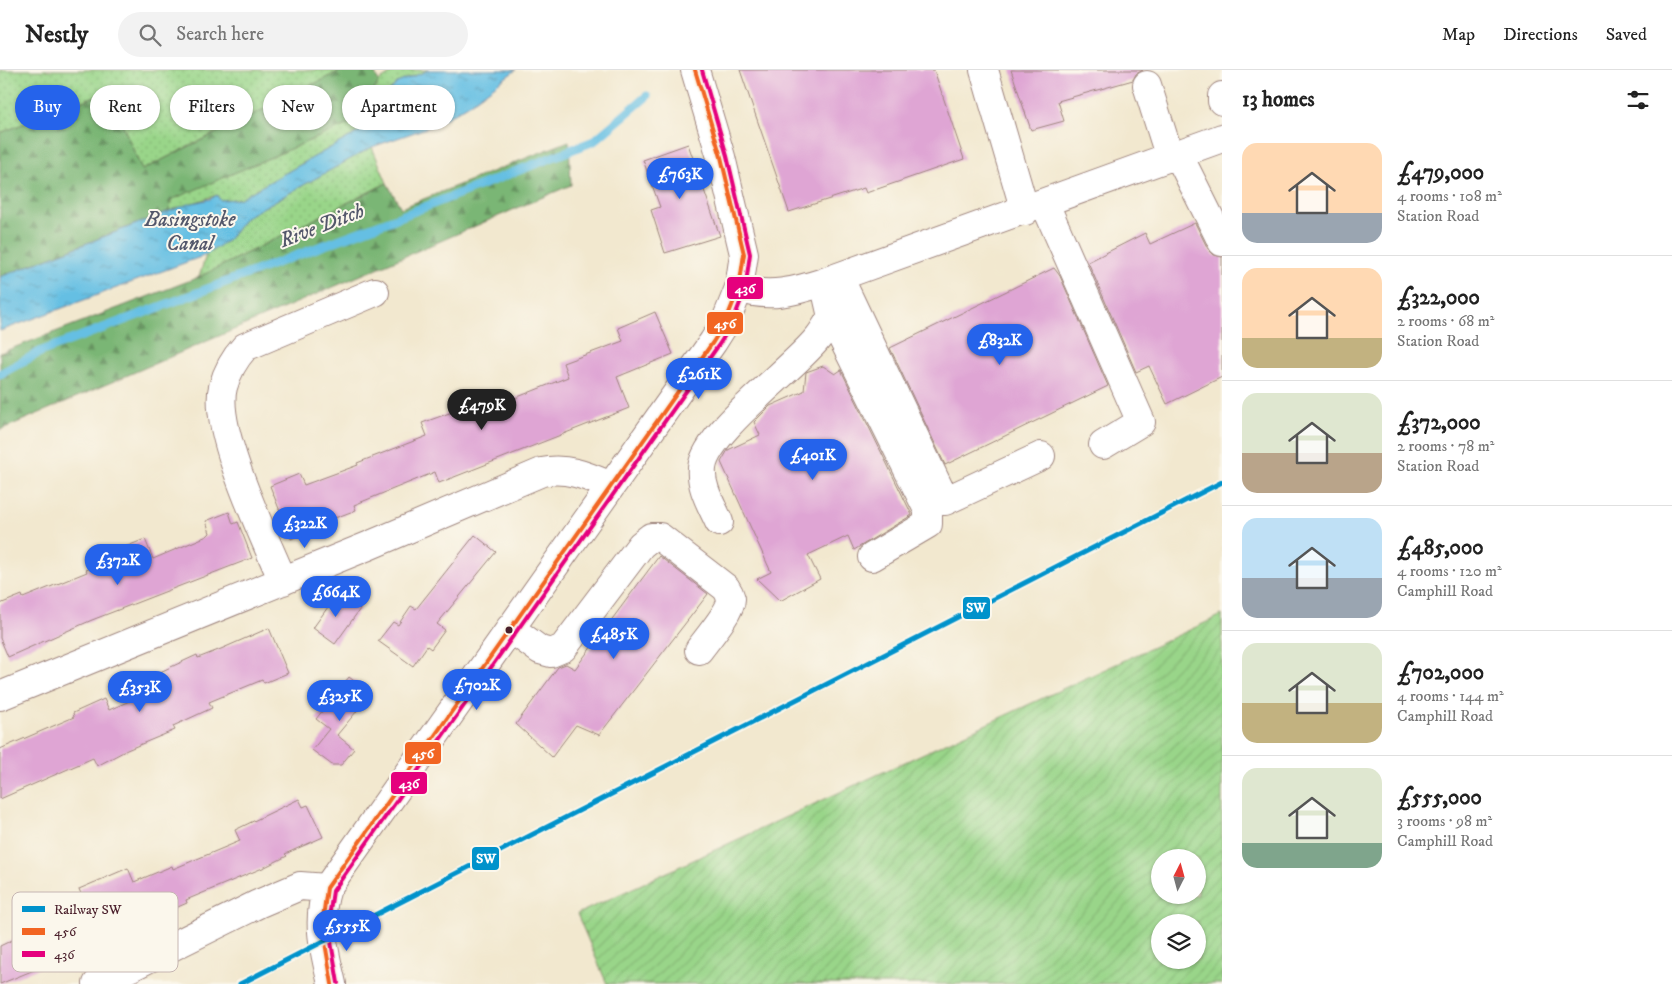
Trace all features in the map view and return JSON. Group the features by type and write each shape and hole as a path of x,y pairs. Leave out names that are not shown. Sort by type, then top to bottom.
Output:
{"street":[{"path":"332,984 320,929 322,908 327,888 713,342 728,317 739,288 744,262 742,238 721,157 695,70"},
{"path":"984,70 1035,207 1141,422 1103,445"},
{"path":"1147,85 1174,156 1222,242"},
{"path":"1222,96 1222,101"},
{"path":"739,288 754,294 780,293 832,279 1222,138"},
{"path":"832,279 832,317 928,510 928,524 872,557"},
{"path":"832,279 945,501 1041,456"},
{"path":"283,581 244,486 223,421 223,387 234,361 244,346 375,292"},
{"path":"719,522 704,486 702,469 705,455 710,445 817,340 832,317"},
{"path":"0,696 283,581 542,472 557,469 569,470 611,486"},
{"path":"510,628 540,650 551,653 563,648 642,545 651,537 660,536 726,588 729,593 731,600 728,609 699,650"},
{"path":"178,945 293,889 308,885 327,888"},
{"path":"97,984 122,972"}],"green space":[{"path":"0,70 342,70 312,85 263,85 263,110 253,114 253,85 170,85 170,130 222,130 142,170 125,130 160,130 160,85 90,85 90,98 80,102 80,85 15,85 15,127 0,133"},
{"path":"342,70 373,70 379,81 377,85 342,85 342,127 171,200 169,211 0,277 0,133 15,127 15,130 80,130 80,102 90,98 90,130 125,130 142,170 222,130 253,130 253,114 263,110 263,130 332,130 332,85 312,85"},
{"path":"396,70 429,70 395,85 377,85 379,81"},
{"path":"342,127 342,130 362,130 239,199 220,200 217,195 169,211 170,200"},
{"path":"569,141 571,185 0,430 0,353 199,277 387,183 401,208"},
{"path":"372,147 387,183 199,277 206,255 228,240 246,217"},
{"path":"1222,615 1222,984 607,984 577,914"}],"water":[{"name":"Basingstoke Canal","path":"429,70 516,70 455,113 455,85 395,85"},
{"name":"Basingstoke Canal","path":"362,130 421,130 372,147 246,217 228,240 206,255 0,331 0,277 188,204 210,199 217,195 220,200 239,199"}],"building":[{"path":"740,70 934,70 964,159 866,193 864,188 789,212"},
{"path":"1011,70 1143,70 1136,74 1133,80 1058,101 1064,121 1031,130"},
{"path":"688,144 720,236 665,253 651,210 660,207 643,160"},
{"path":"1195,223 1208,249 1214,255 1222,257 1222,377 1167,404 1149,366 1136,372 1088,262 1145,233 1150,244"},
{"path":"1054,268 1060,276 1108,386 945,465 890,348"},
{"path":"655,312 673,354 617,377 629,408 439,483 435,472 354,505 356,510 319,524 320,527 291,539 270,486 299,474 304,485 427,436 422,423 477,403 476,401 490,395 500,392 505,402 568,377 563,363 623,341 618,328"},
{"path":"823,366 835,374 841,370 912,515 854,550 848,536 808,555 820,579 780,601 757,579 771,572 721,462 728,450 760,435 754,422 770,406 804,391 806,372"},
{"path":"229,512 233,524 238,522 252,558 92,620 8,657 0,638 0,604 22,595 23,598 87,572 86,570 127,553 125,547 145,539 153,559 207,536 210,533 206,521"},
{"path":"475,535 496,552 437,624 445,630 431,649 427,646 413,666 378,641 393,622 398,625 411,606 416,609"},
{"path":"659,556 708,594 599,735 576,725 552,757 516,724 558,667 566,664 575,669"},
{"path":"338,593 360,609 335,644 313,628"},
{"path":"269,628 288,673 264,683 262,680 209,702 212,708 173,726 175,730 127,750 97,766 93,758 0,799 0,749 74,717 73,713 104,699 109,710 166,685 160,672 197,655 198,658"},
{"path":"349,677 371,694 337,735 354,749 341,765 332,765 312,750 329,729 316,719"},
{"path":"299,799 303,807 308,805 323,837 285,854 287,856 265,867 186,900 187,903 178,907 178,892 80,892 79,889 128,868 134,882 172,866 173,869 240,841 235,830"},
{"path":"12,940 12,972 29,972 0,984 0,946"}],"waterway":[{"name":"Rive Ditch","path":"0,374 42,351 394,219 594,141 647,96"}],"rail line":[{"name":"SW","path":"240,984 1222,482"}],"transit line":[{"name":"456","path":"332,984 322,925 327,888 713,342 725,323 739,288 744,254 721,157 695,70"},
{"name":"436","path":"338,983 328,924 333,891 731,326 745,290 750,254 727,156 702,70"}]}
